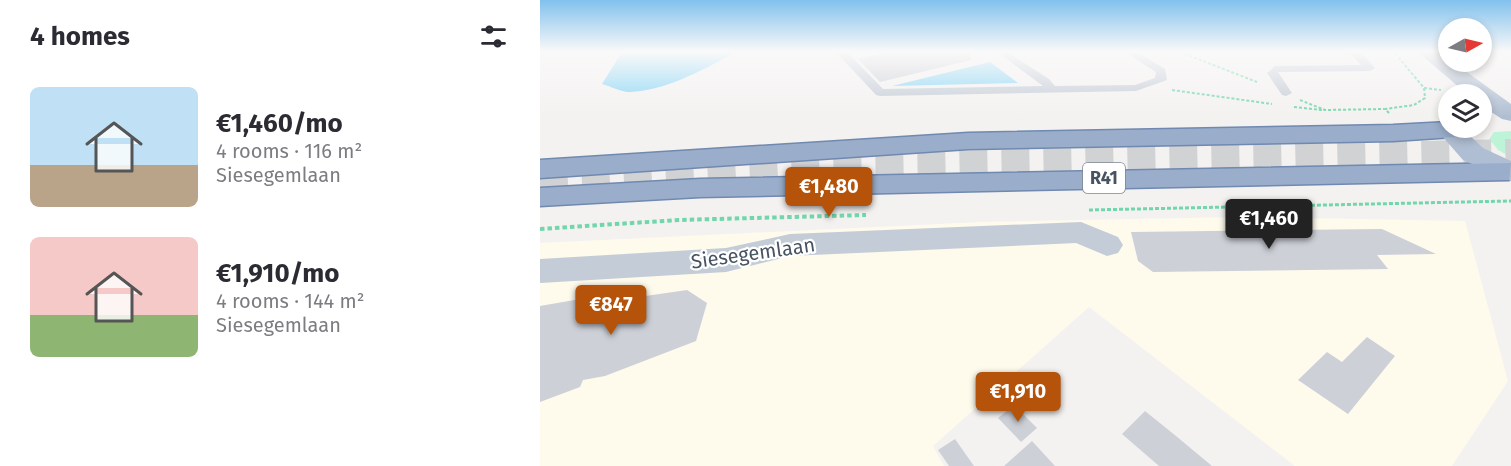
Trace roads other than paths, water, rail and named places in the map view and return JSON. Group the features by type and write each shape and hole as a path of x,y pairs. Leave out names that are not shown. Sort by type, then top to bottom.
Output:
{"highway":[{"name":"R41","path":"540,169 968,141 1409,132 1438,129"},
{"name":"R41","path":"540,197 700,188 1510,172"}],"main road":[{"path":"1455,74 1467,84"},
{"path":"1492,102 1511,114"},
{"path":"1492,118 1511,119"},
{"path":"1457,138 1473,154 1510,172"}],"street":[{"name":"Siesegemlaan","path":"540,271 726,260 801,244 1081,232 1107,246"}],"lane":[{"path":"862,74 880,93 1136,88 1161,80 1161,74"},
{"path":"1035,74 1052,90"},
{"path":"1273,74 1286,93"}],"water":[{"path":"608,74 693,74 669,84 642,91 623,91 602,84"},
{"path":"942,74 1006,74 1018,83 892,86"}],"tunnel":[{"path":"540,184 842,167 1511,153"}]}
